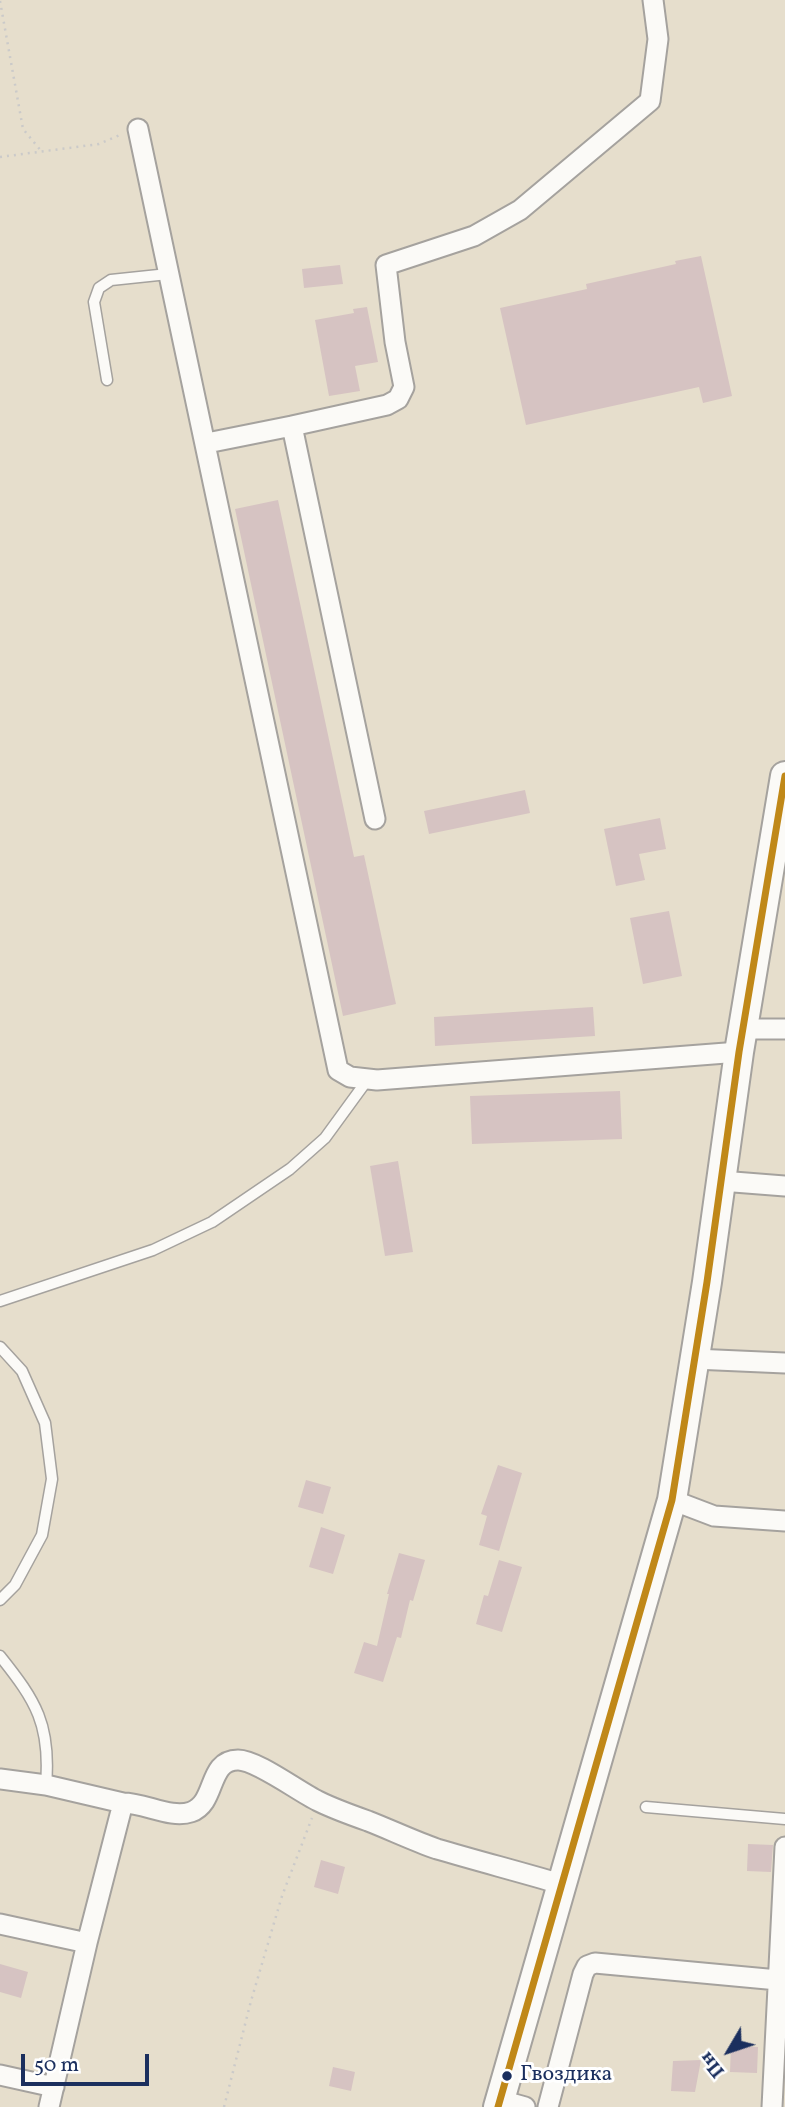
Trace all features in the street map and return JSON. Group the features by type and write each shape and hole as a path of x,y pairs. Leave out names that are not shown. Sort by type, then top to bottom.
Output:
{"street":[{"path":"207,443 387,405 398,399 404,387 394,342 386,265 474,236 520,210 650,101 657,39 653,0"},
{"path":"129,132 168,274 207,443 338,1070 349,1077 369,1079 741,1041 785,1029"},
{"path":"292,426 375,819"},
{"path":"508,2105 561,1884 672,1500 741,1041 785,776"},
{"path":"721,1181 785,1186"},
{"path":"694,1359 785,1363"},
{"path":"672,1500 714,1516 785,1521"},
{"path":"0,1779 46,1785 123,1802 136,1802 174,1812 190,1812 200,1807 206,1799 217,1771 228,1761 238,1760 248,1762 319,1802 435,1848 561,1884"},
{"path":"49,2107 86,1943 123,1802"},
{"path":"772,2107 785,1847"},
{"path":"0,1924 86,1943"},
{"path":"548,2107 587,1966 595,1963 778,1980"},
{"path":"0,2075 54,2087"}],"lane":[{"path":"107,380 94,302 99,288 111,280 168,274"},
{"path":"0,1301 153,1250 212,1222 290,1169 325,1138 369,1079"},
{"path":"0,1347 22,1371 46,1423 52,1479 42,1535 15,1585 0,1600"},
{"path":"0,1656 27,1690 40,1713 47,1747 46,1785"},
{"path":"646,1807 785,1819"}],"path":[{"path":"0,1 23,129 42,152"},
{"path":"0,157 99,144 129,132"},
{"path":"224,2107 282,1896 319,1802"}],"building":[{"path":"701,256 732,396 703,403 699,387 526,425 500,308 587,289 586,284"},
{"path":"340,265 343,284 304,288 302,269"},
{"path":"367,307 378,362 355,366 360,391 329,396 315,320 354,313 353,309"},
{"path":"278,500 354,857 364,855 396,1004 343,1016 235,509"},
{"path":"525,790 530,813 429,834 424,811"},
{"path":"660,818 666,849 639,854 645,880 616,886 604,829"},
{"path":"669,911 682,976 643,984 630,918"},
{"path":"593,1007 595,1036 435,1046 434,1017"},
{"path":"620,1091 622,1139 472,1144 470,1096"},
{"path":"398,1161 413,1252 385,1256 370,1166"},
{"path":"498,1465 522,1473 499,1551 479,1545 487,1516 481,1514"},
{"path":"306,1480 331,1487 323,1514 298,1507"},
{"path":"321,1527 345,1535 333,1574 309,1567"},
{"path":"399,1553 425,1560 413,1601 410,1600 401,1638 397,1637 383,1682 354,1673 364,1642 377,1646 387,1594"},
{"path":"499,1560 522,1567 502,1632 476,1624 484,1595 488,1596"},
{"path":"748,1844 773,1845 771,1872 747,1871"},
{"path":"321,1860 345,1867 338,1894 314,1887"},
{"path":"0,1964 28,1972 21,1998 0,1992"},
{"path":"731,2046 758,2047 757,2073 730,2072"},
{"path":"701,2060 695,2092 671,2091 673,2061"},
{"path":"333,2067 355,2072 351,2091 329,2086"}],"transit line":[{"path":"498,2107 672,1500 707,1282 739,1052 785,776"}],"place":[{"name":"Гвоздика","path":"507,2076"}]}
